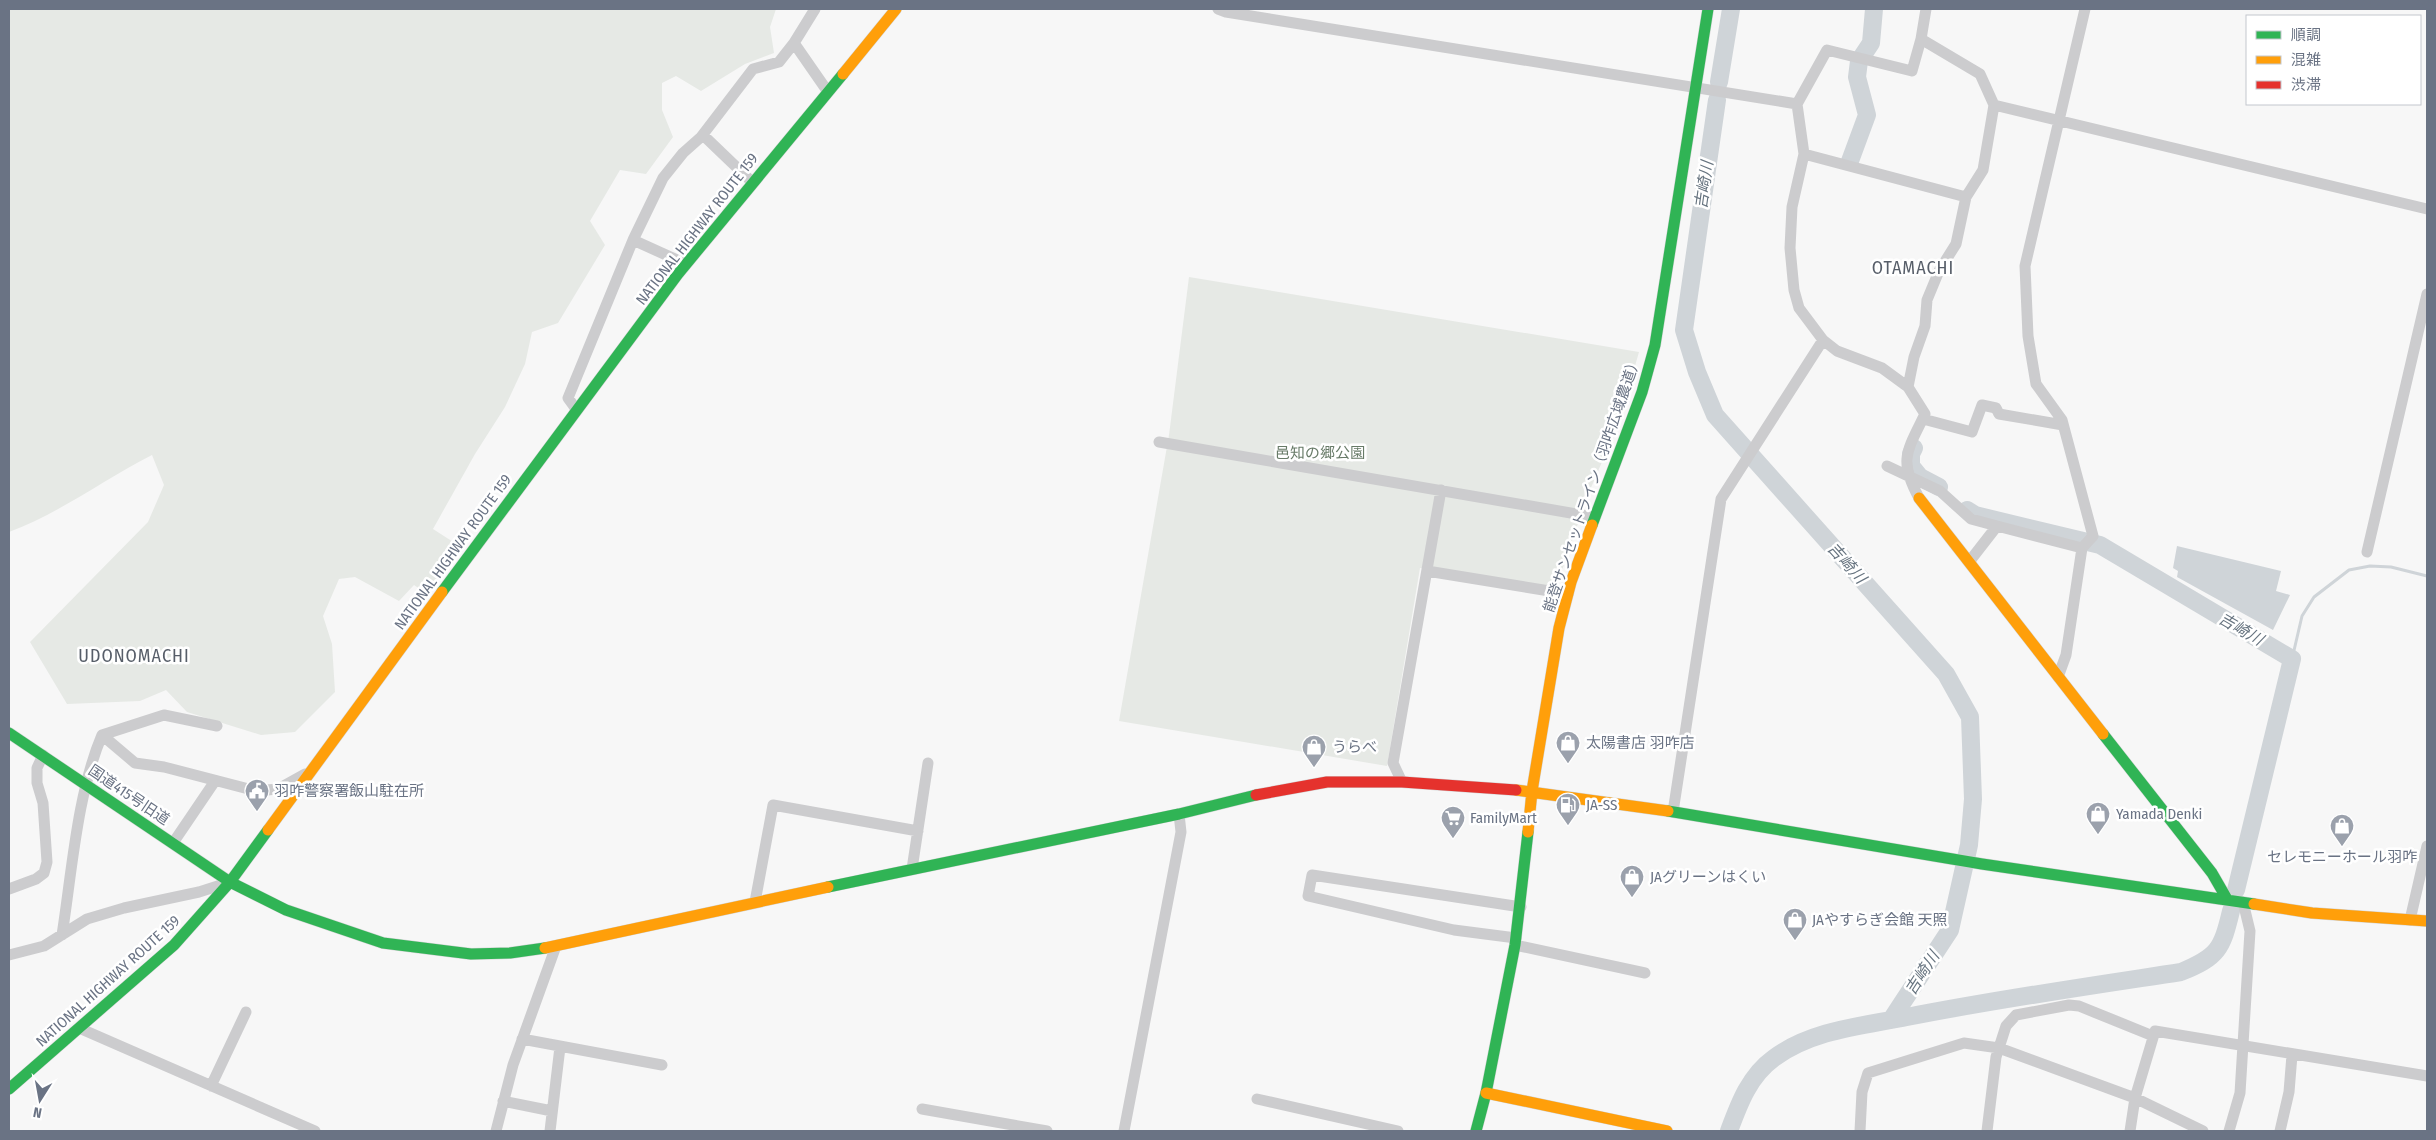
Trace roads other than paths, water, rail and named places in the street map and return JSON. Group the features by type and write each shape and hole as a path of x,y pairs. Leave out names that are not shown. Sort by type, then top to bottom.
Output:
{"main road":[{"name":"NATIONAL HIGHWAY ROUTE 159","path":"9,1089 174,945 230,882 576,409 686,264 896,9"},
{"name":"能登サンセットライン（羽咋広域農道）","path":"1476,1131 1486,1093 1516,942 1532,791 1559,628 1568,594 1594,517 1642,392 1655,345 1708,9"},
{"path":"1919,498 2212,873 2227,899"},
{"name":"国道415号旧道","path":"9,734 86,783 230,882 286,910 383,943 471,954 510,953 556,946 755,902 1179,814 1253,796 1327,782 1402,782 1532,791 1673,812 1982,864 2312,913 2427,921"},
{"path":"1486,1093 1667,1131"}],"street":[{"path":"576,409 568,398 633,240 664,178 683,152 703,135 754,69 779,62 794,43 815,9"},
{"path":"1218,9 1226,12 1797,104"},
{"path":"1919,498 1909,480 1910,476 1905,458 1925,414 1908,387 1882,368 1837,351 1823,340 1800,308 1794,290 1790,248 1792,207 1804,154 1797,104 1828,50 1912,71 1921,39 1926,9"},
{"path":"2058,677 2066,654 2086,544 2093,536 2063,425 2036,384 2028,336 2025,266 2086,9"},
{"path":"1908,387 1914,357 1925,326 1927,300 1939,272 1956,244 1966,197 1983,170 1994,105 1980,74 1921,39"},
{"path":"794,43 828,92"},
{"path":"1994,105 2427,209"},
{"path":"703,135 752,182"},
{"path":"1804,154 1966,197"},
{"path":"633,240 686,264"},
{"path":"2367,552 2427,294"},
{"path":"1673,812 1721,500 1823,340"},
{"path":"1923,419 1972,432 1982,405 1996,408 1999,414 2063,425"},
{"path":"1159,442 1594,517"},
{"path":"1887,466 1940,491 1971,519 2086,544"},
{"path":"1402,782 1393,763 1441,490"},
{"path":"1969,562 1997,526"},
{"path":"1428,571 1568,594"},
{"path":"62,935 86,783 92,758 102,735 164,715 217,726"},
{"path":"102,735 135,763 164,767 256,791 278,789 313,769"},
{"path":"9,889 36,879 44,873 47,862 43,803 37,783 37,768 43,755"},
{"path":"912,870 928,763"},
{"path":"173,843 215,781"},
{"path":"755,902 773,805 918,831"},
{"path":"1124,1131 1181,832 1179,814"},
{"path":"2410,920 2427,846"},
{"path":"1521,907 1312,875 1308,896 1645,972"},
{"path":"9,954 44,946 87,919 124,908 199,892 230,882"},
{"path":"2232,1131 2240,1093 2250,931 2243,902"},
{"path":"496,1131 522,1039 556,946"},
{"path":"1986,1131 1996,1057 2006,1026 2016,1015 2069,1005 2078,1006 2153,1036"},
{"path":"212,1086 246,1012"},
{"path":"79,1028 315,1131"},
{"path":"2130,1131 2135,1098 2155,1031 2427,1076"},
{"path":"522,1039 662,1065"},
{"path":"1860,1131 1862,1092 1868,1073 1964,1043 1999,1048 2135,1098 2203,1131"},
{"path":"550,1131 560,1046"},
{"path":"2280,1131 2289,1092 2292,1055"},
{"path":"1257,1099 1398,1131"},
{"path":"503,1101 552,1111"},
{"path":"922,1109 1047,1131"}],"waterway":[{"name":"吉崎川","path":"1719,82 1731,9"},
{"name":"吉崎川","path":"1850,161 1867,115 1857,77 1859,61 1871,43 1874,9"},
{"name":"吉崎川","path":"1717,100 1684,330 1697,372 1715,415 1946,674 1970,717 1973,799 1969,845 1950,930 1891,1020"},
{"name":"吉崎川","path":"1914,448 1911,454 1911,466 1920,477 1939,487"},
{"name":"吉崎川","path":"1967,510 1975,515 2100,545 2292,659 2236,890"},
{"path":"2292,659 2302,616 2314,597 2349,570 2370,566 2391,567 2427,576"},
{"name":"吉崎川","path":"1729,1131 1741,1101 1758,1073 1774,1058 1804,1041 1838,1030 1941,1010 2181,972 2211,956 2216,950 2225,934 2231,911"}],"place":[{"name":"太陽書店 羽咋店","path":"1568,764"},
{"name":"うらべ","path":"1314,768"},
{"name":"羽咋警察署飯山駐在所","path":"257,812"},
{"name":"JA-SS","path":"1568,826"},
{"name":"Yamada Denki","path":"2098,835"},
{"name":"FamilyMart","path":"1453,839"},
{"name":"セレモニーホール羽咋","path":"2342,847"},
{"name":"JAグリーンはくい","path":"1632,898"},
{"name":"JAやすらぎ会館 天照","path":"1795,941"}],"district":[{"name":"OTAMACHI","path":"1913,268"},
{"name":"UDONOMACHI","path":"134,656"}],"park label":[{"name":"邑知の郷公園","path":"1320,453"}]}
